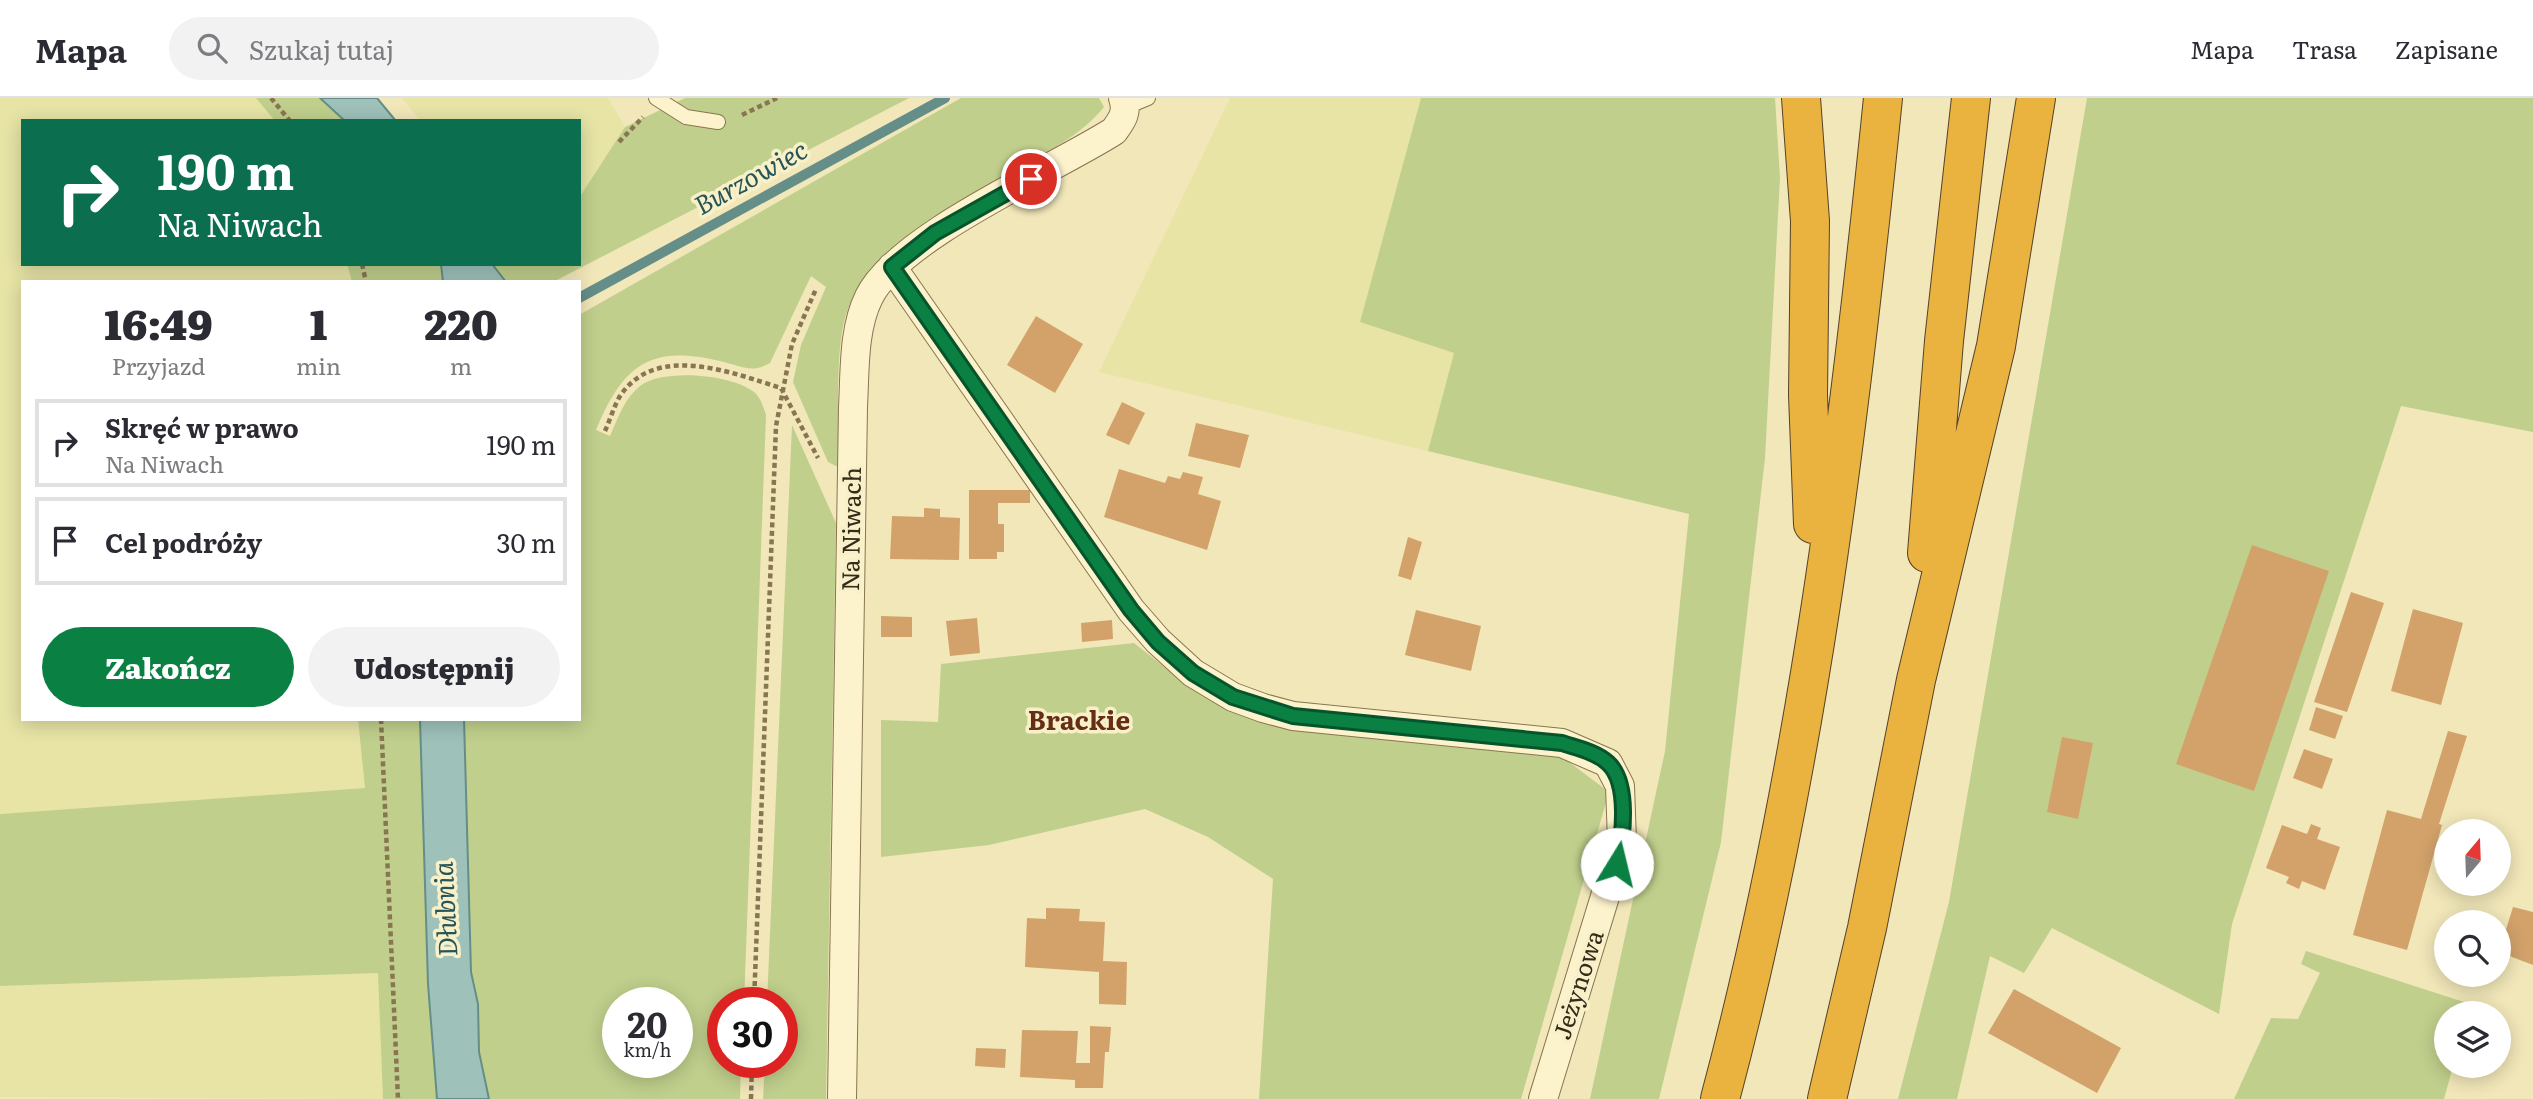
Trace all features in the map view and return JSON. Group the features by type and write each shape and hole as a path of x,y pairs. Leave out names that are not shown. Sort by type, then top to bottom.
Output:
{"highway":[{"path":"1801,98 1810,221 1808,395 1816,624"},
{"path":"1720,1099 1791,773 1816,624 1860,320 1883,98"},
{"path":"1916,680 1944,341 1971,98"},
{"path":"1827,1099 1867,928 1916,680 1996,346 2036,98"}],"street":[{"name":"Na Niwach","path":"842,1099 857,342 868,298 892,267 935,233 1114,131 1132,101"},
{"name":"Jeżynowa","path":"892,267 1131,610 1158,642 1193,673 1233,697 1293,716 1562,743 1608,763 1620,786 1622,841 1542,1099"}],"lane":[{"path":"654,103 686,117 718,122"}],"path":[{"path":"271,98 288,119"},
{"path":"718,122 740,116 777,98"},
{"path":"619,142 654,103"},
{"path":"755,987 776,426 792,344 816,289"},
{"path":"605,431 620,397 632,382 652,369 676,366 719,369 782,388 836,491 852,512"},
{"path":"381,721 398,1099"},
{"path":"751,1099 752,1078"}],"shaded area":[{"path":"0,98 256,98 273,119 21,119 21,266 348,266 351,280 21,280 21,721 358,721 365,788 0,814"},
{"path":"402,98 608,98 625,127 581,195 581,119 419,119"},
{"path":"1230,98 1421,98 1360,322 1454,353 1428,451 1099,372"},
{"path":"379,973 383,1099 0,1097 0,986"}],"green space":[{"path":"256,98 320,98 343,119 273,119"},
{"path":"685,98 909,98 557,280 504,280 494,266 581,266 581,195 625,127"},
{"path":"961,98 1099,98 1104,107 1082,128 1058,145 933,217 910,233 870,272 855,294 842,333 838,467 828,462 793,382 801,345 826,287 811,276 770,363 753,368 699,357 677,356 659,358 643,364 630,374 618,389 596,430 610,436 626,403 640,386 650,380 680,375 714,377 744,386 754,392 762,402 766,415 745,987 707,987 707,1078 741,1078 740,1099 489,1099 479,1052 478,1004 471,972 464,721 581,721 581,314"},
{"path":"1421,98 1775,98 1780,178 1765,458 1721,842 1659,1099 1590,1099 1665,751 1689,514 1428,451 1454,353 1360,322"},
{"path":"2087,98 2533,98 2533,432 2401,406 2232,924 2219,1014 2052,928 2024,973 1990,956 1957,1099 1898,1099 1949,902"},
{"path":"348,266 441,266 443,280 351,280"},
{"path":"792,425 836,523 826,1099 763,1099 764,1078 798,1078 798,987 768,987"},
{"path":"1134,643 1190,687 1553,750 1609,792 1521,1099 1259,1099 1273,879 1208,837 1145,809 989,845 881,857 881,720 938,722 941,664"},
{"path":"358,721 420,721 428,984 437,1099 383,1099 378,973 0,986 0,814 365,788"},
{"path":"2306,951 2461,1001 2434,1001 2434,1078 2450,1078 2444,1099 2234,1099 2271,1018 2298,1019 2320,973 2301,964"}],"water":[{"path":"320,98 377,98 394,119 343,119"},
{"path":"441,266 494,266 504,280 443,280"},
{"name":"Dłubnia","path":"420,721 464,721 471,972 478,1004 479,1052 489,1099 437,1099 428,984"}],"building":[{"path":"1036,316 1083,344 1055,393 1007,365"},
{"path":"1122,402 1145,413 1129,445 1106,435"},
{"path":"1196,423 1249,435 1240,468 1188,456"},
{"path":"1119,469 1165,483 1168,476 1180,479 1183,472 1203,477 1198,494 1221,501 1207,550 1104,517"},
{"path":"969,490 1030,490 1030,503 998,503 998,524 1004,524 1004,552 997,552 997,559 969,559"},
{"path":"924,508 940,509 940,517 960,518 959,560 890,559 892,516 924,517"},
{"path":"1408,537 1422,542 1411,580 1398,576"},
{"path":"2252,545 2329,571 2254,791 2176,764"},
{"path":"2351,592 2384,603 2347,712 2314,702"},
{"path":"2413,609 2463,623 2441,705 2391,691"},
{"path":"1416,610 1481,626 1471,671 1405,655"},
{"path":"881,616 912,617 912,637 881,637"},
{"path":"977,618 980,653 950,656 946,621"},
{"path":"1112,620 1113,639 1082,642 1081,623"},
{"path":"2316,707 2343,716 2335,739 2309,730"},
{"path":"2448,731 2467,736 2441,819 2434,819 2434,854 2407,950 2353,935 2387,810 2421,819"},
{"path":"2062,737 2093,743 2078,819 2047,812"},
{"path":"2304,749 2333,759 2322,789 2293,778"},
{"path":"2311,824 2321,828 2317,839 2340,847 2325,890 2302,881 2299,889 2286,883 2289,877 2266,868 2282,825 2307,834"},
{"path":"2513,907 2533,912 2533,965 2511,957"},
{"path":"1046,908 1080,909 1079,921 1105,922 1103,961 1127,962 1126,1005 1099,1004 1099,972 1025,967 1027,918 1046,919"},
{"path":"2014,989 2121,1048 2097,1093 1988,1033"},
{"path":"1090,1026 1111,1027 1109,1052 1105,1052 1103,1088 1075,1088 1075,1080 1020,1077 1022,1030 1078,1031 1076,1063 1090,1063"},
{"path":"976,1048 1006,1049 1005,1068 975,1066"}],"waterway":[{"name":"Burzowiec","path":"581,297 945,98"}],"district":[{"name":"Brackie","path":"1079,721"}],"route":[{"path":"1031,179 935,233 892,267 1131,610 1158,642 1193,673 1233,697 1293,716 1562,743 1593,754 1608,763 1620,786 1623,817 1617,864"}]}
